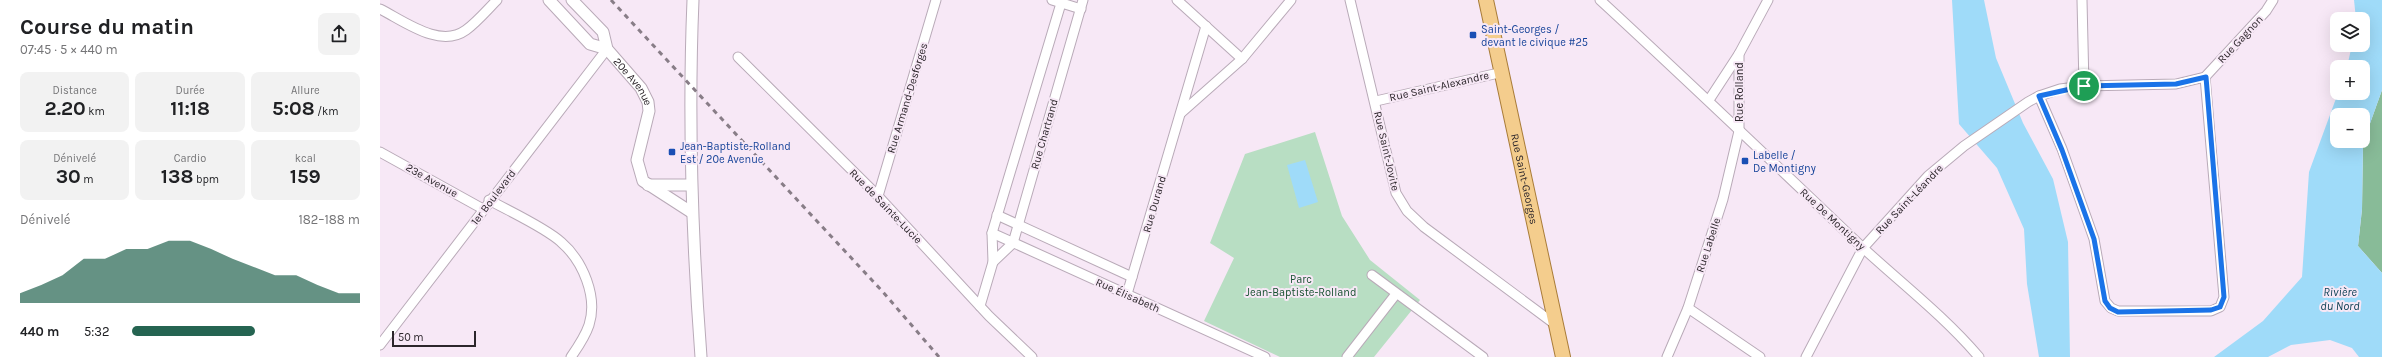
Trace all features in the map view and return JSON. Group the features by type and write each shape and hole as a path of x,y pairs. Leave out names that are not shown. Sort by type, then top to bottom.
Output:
{"main road":[{"name":"Rue Saint-Georges","path":"1486,0 1503,72 1563,357"}],"street":[{"path":"380,9 433,35 449,38 465,31 498,0"},
{"name":"20e Avenue","path":"549,0 590,44 607,49"},
{"name":"20e Avenue","path":"572,0 603,32 607,49 641,88 648,102 649,111 637,160 639,174 648,185 691,212"},
{"path":"693,0 690,84 690,184 701,357"},
{"name":"Rue Armand-Desforges","path":"878,196 936,0"},
{"path":"1177,0 1242,59"},
{"path":"1180,114 1242,59 1291,0"},
{"name":"Rue Saint-Jovite","path":"1350,0 1376,101 1396,193 1407,211 1424,228 1556,325"},
{"name":"Rue De Montigny","path":"1600,0 1709,100 1739,131 1863,248 1963,338 1979,357"},
{"name":"Rue Rolland","path":"1709,100 1739,54 1768,0"},
{"path":"2082,0 2084,86"},
{"name":"Rue Gagnon","path":"2206,77 2266,11 2272,0"},
{"path":"1059,1 1082,4"},
{"name":"Rue Chartrand","path":"980,306 993,262 992,232 1059,1"},
{"name":"Rue Chartrand","path":"993,262 1012,243 1082,4"},
{"name":"Rue Durand","path":"1127,294 1206,26"},
{"name":"1er Boulevard","path":"380,346 483,209 607,49"},
{"name":"Rue Rolland","path":"1739,54 1739,131"},
{"name":"Rue de Sainte-Lucie","path":"738,57 878,196 980,306 1032,357"},
{"name":"Rue Saint-Alexandre","path":"1376,101 1503,72"},
{"path":"2206,77 2224,297 2220,307 2211,310 2118,312 2110,308 2105,301 2094,239 2062,150 2039,96 2084,86 2176,84 2206,77"},
{"name":"Rue Saint-Léandre","path":"1806,357 1863,248 1928,176 1964,146 2039,96"},
{"name":"Rue Labelle","path":"1667,357 1688,308 1723,200 1739,131"},
{"name":"23e Avenue","path":"380,152 483,209"},
{"path":"648,185 690,184"},
{"path":"490,200 560,240 572,252 587,280 591,295 589,325 582,342 571,357"},
{"name":"Rue Élisabeth","path":"997,215 1132,277"},
{"name":"Rue Élisabeth","path":"992,232 1012,243 1265,357"},
{"path":"1372,274 1396,294 1483,357"},
{"path":"1347,357 1396,294"},
{"path":"1688,308 1760,357"}],"green space":[{"path":"2382,90 2382,273 2358,246 2362,209 2363,148 2370,148 2370,123"},
{"name":"Parc Jean-Baptiste-Rolland","path":"1315,132 1342,216 1370,260 1420,300 1374,357 1280,357 1204,321 1234,258 1210,243 1245,154"}],"water":[{"path":"1952,0 1984,0 1996,58 2023,123 2053,179 2068,242 2070,357 2039,357 2027,284 2024,229 1997,168 1959,124"},
{"name":"Rivière du Nord","path":"2354,0 2382,0 2382,90 2370,123 2370,108 2332,108 2335,100 2370,100 2370,60 2349,60 2350,52 2370,52 2370,12 2355,12"},
{"name":"Rivière du Nord","path":"2330,115 2330,148 2363,148 2362,209 2358,246 2382,273 2382,357 2359,357 2352,348 2330,340 2291,345 2268,357 2214,357 2263,321 2302,277 2309,172"},
{"path":"1305,160 1318,202 1299,208 1287,165"}],"railway":[{"path":"611,0 883,292 939,357"}],"place":[{"name":"Saint-Georges / devant le civique #25","path":"1473,35"},
{"name":"Jean-Baptiste-Rolland Est / 20e Avenue","path":"672,152"},
{"name":"Labelle / De Montigny","path":"1745,161"}],"route":[{"path":"2206,77 2224,297 2220,307 2211,310 2118,312 2110,308 2105,301 2094,239 2062,150 2039,96 2060,89 2084,86 2176,84 2206,77"}]}
